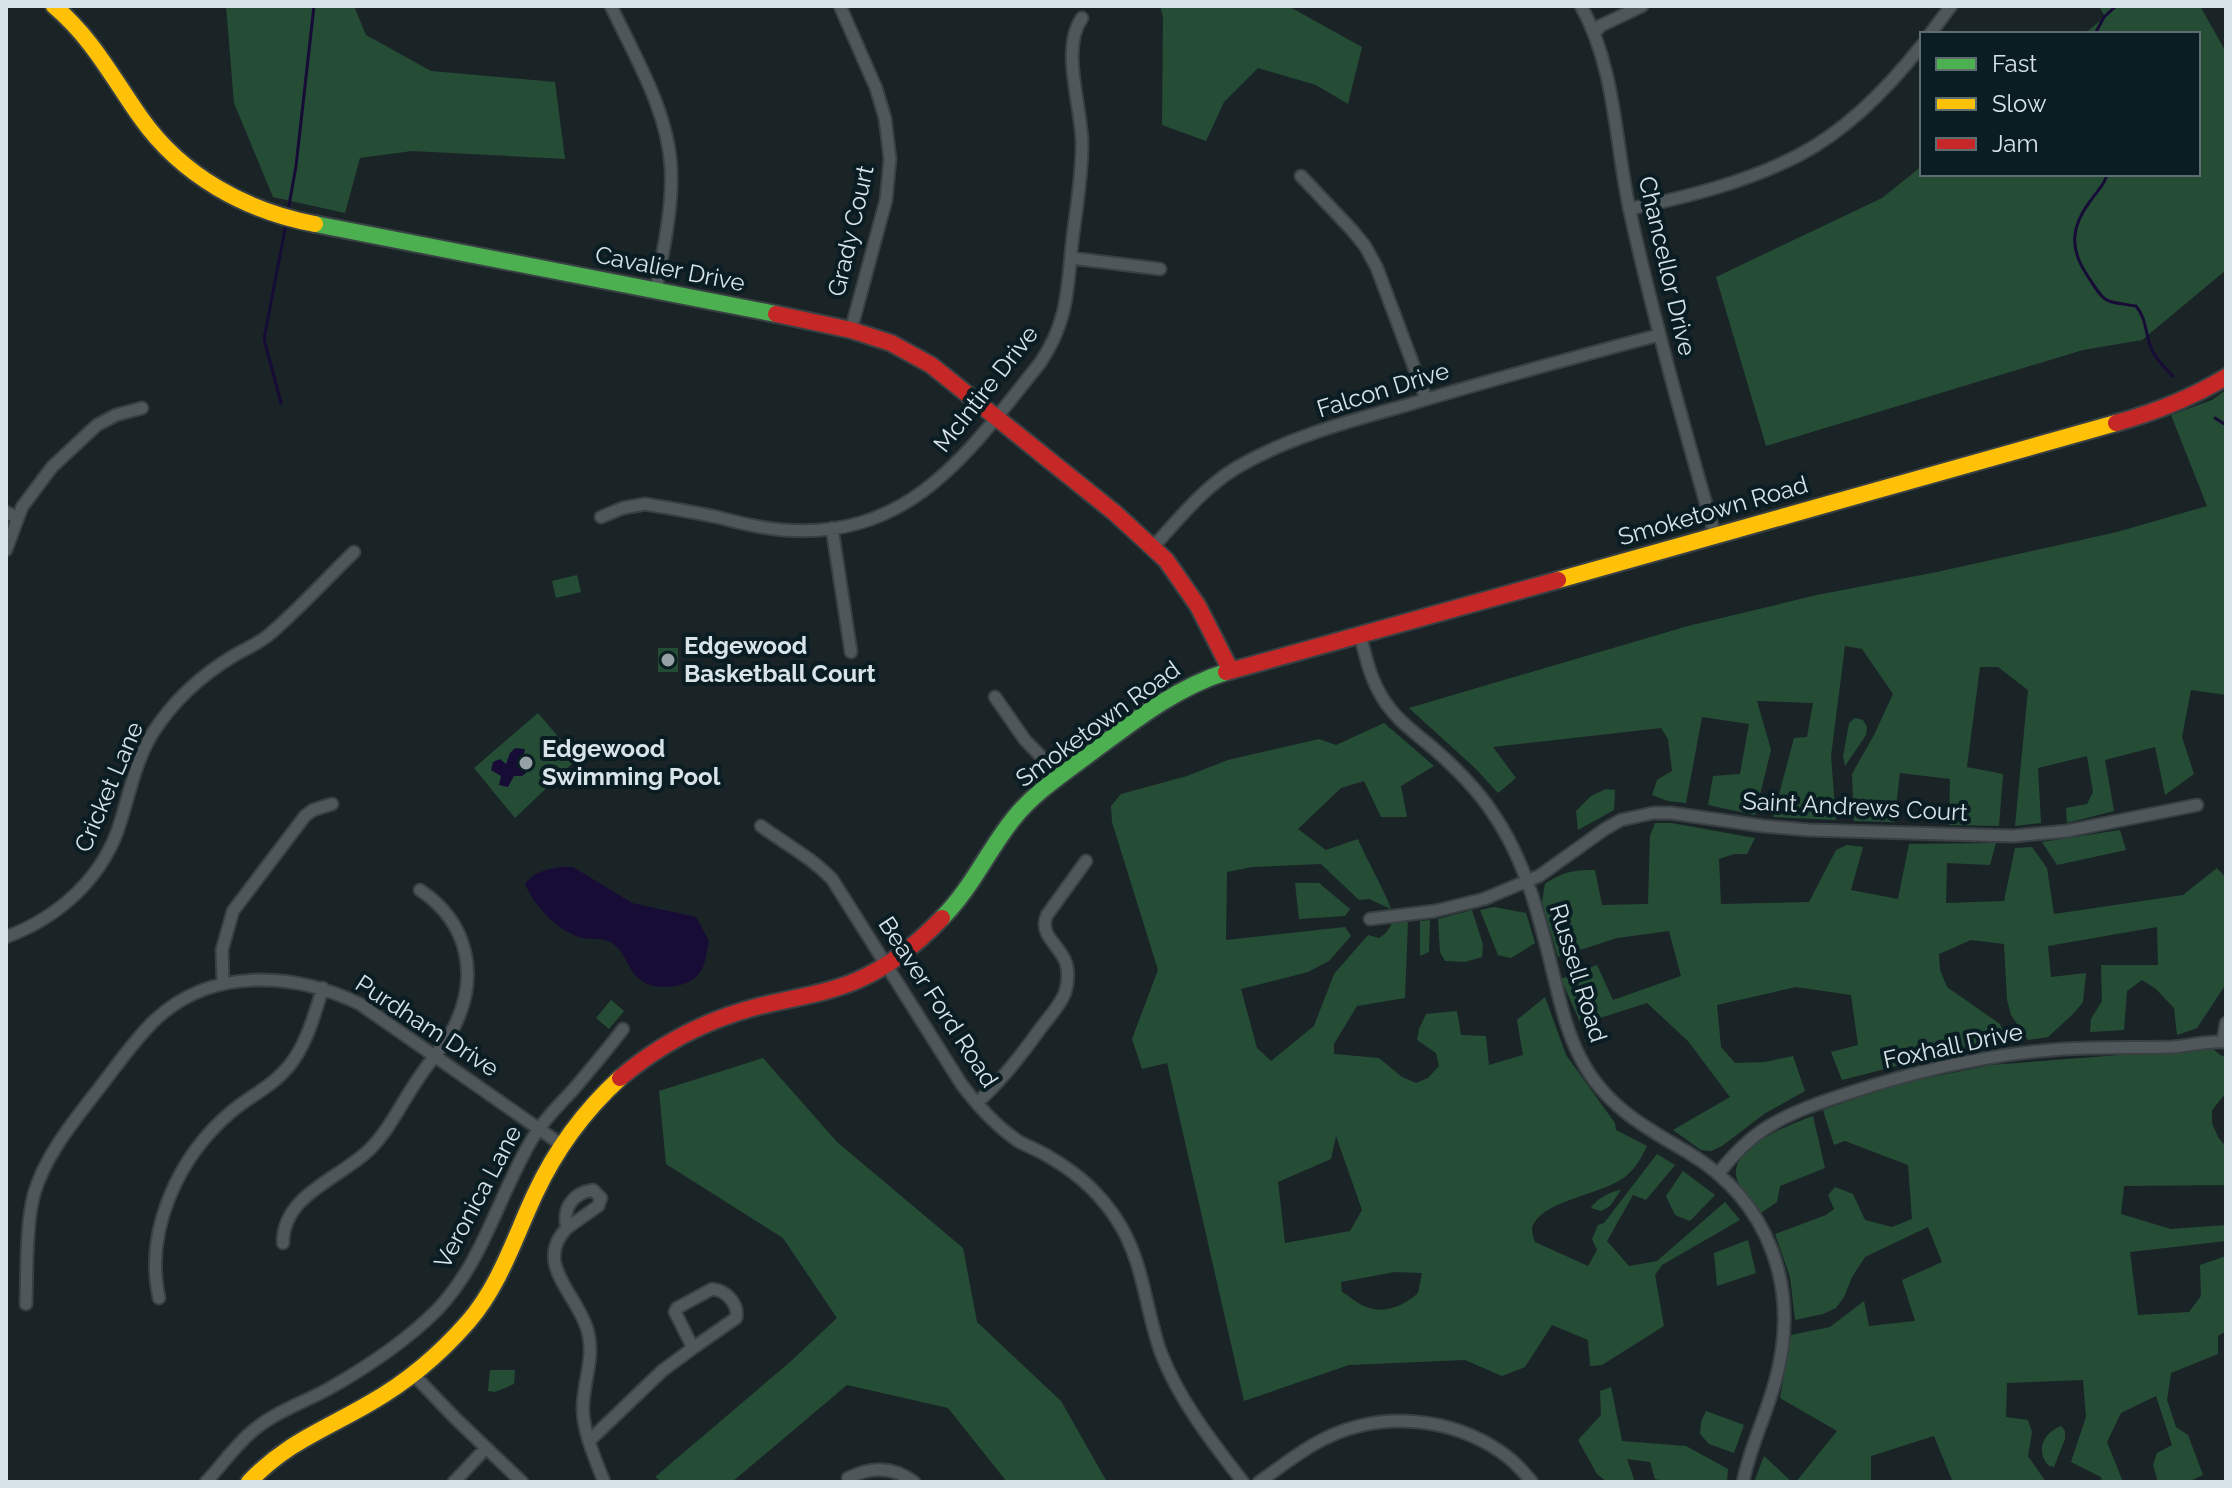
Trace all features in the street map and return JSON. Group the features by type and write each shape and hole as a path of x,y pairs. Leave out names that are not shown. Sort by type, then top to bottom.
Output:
{"main road":[{"name":"Cavalier Drive","path":"54,6 97,48 160,142 198,177 237,201 269,214 851,330 912,353 996,417 1153,547 1190,594 1230,669"},
{"name":"Smoketown Road","path":"249,1482 282,1451 317,1428 369,1403 413,1374 461,1329 485,1300 501,1272 562,1145 608,1089 637,1064 712,1022 737,1012 831,991 887,965 948,914 1005,830 1033,798 1168,697 1208,676 1230,669 2156,412 2196,395 2226,377"},
{"name":"Smoketown Road","path":"263,1482 282,1451"}],"street":[{"path":"611,6 658,108 669,149 672,187 656,291"},
{"name":"Grady Court","path":"840,6 876,88 885,118 890,159 886,200 851,330"},
{"name":"Chancellor Drive","path":"1581,6 1594,34 1609,83 1629,209 1659,335 1715,535"},
{"path":"1594,34 1600,26 1642,6"},
{"path":"1932,32 1951,6"},
{"name":"McIntire Drive","path":"601,517 645,504 783,530 832,528 873,518 911,500 966,454 1040,363 1058,332 1067,301 1082,143 1072,52 1077,25 1082,18"},
{"path":"1629,209 1743,178 1801,154 1863,109 1920,47"},
{"path":"1301,176 1365,246 1377,268 1426,399"},
{"path":"1071,258 1160,269"},
{"name":"Falcon Drive","path":"1153,547 1193,503 1238,467 1259,456 1313,434 1426,399 1659,335"},
{"path":"6,550 22,507 70,448 103,421 142,408"},
{"path":"6,512 18,518"},
{"path":"832,528 851,652"},
{"name":"Cricket Lane","path":"6,936 54,913 72,899 94,874 113,842 130,786 150,737 174,704 205,675 271,633 354,552"},
{"name":"Russell Road","path":"1360,635 1371,675 1383,699 1409,729 1475,790 1507,834 1527,881 1566,1020 1582,1061 1610,1098 1627,1114 1718,1174 1760,1225 1777,1262 1784,1294 1781,1358 1743,1482"},
{"path":"995,697 1025,740 1060,776"},
{"path":"223,984 222,950 233,911 305,816 332,804"},
{"name":"Saint Andrews Court","path":"1370,919 1460,906 1527,881 1559,864 1613,825 1638,815 1671,813 1799,830 2013,836 2067,831 2197,805"},
{"name":"Beaver Ford Road","path":"761,826 809,858 832,879 977,1103 1005,1131 1086,1183 1117,1219 1138,1264 1150,1318 1166,1365 1205,1432 1243,1482"},
{"path":"977,1103 1015,1065 1064,996 1068,979 1066,965 1056,944 1046,934 1044,922 1086,861"},
{"path":"283,1243 284,1228 293,1209 317,1188 348,1168 385,1132 449,1036 462,1009 468,984 466,952 443,909 420,890"},
{"name":"Purdham Drive","path":"26,1304 32,1204 48,1160 77,1118 157,1018 185,999 223,984 261,979 282,980 323,988 360,1004 562,1145"},
{"path":"159,1298 155,1248 177,1181 213,1129 288,1068 303,1045 323,988"},
{"path":"2225,1042 2226,1023"},
{"name":"Veronica Lane","path":"206,1482 255,1428 368,1364 437,1309 467,1271 530,1142 623,1029"},
{"name":"Foxhall Drive","path":"1718,1174 1738,1150 1780,1120 1819,1103 1900,1076 2022,1052 2091,1047 2175,1047 2208,1041 2225,1042"},
{"path":"567,1228 556,1242 553,1261 580,1310 588,1332 591,1360 583,1414 604,1482"},
{"path":"589,1441 662,1371 736,1318 737,1308 718,1289 709,1290 675,1312 693,1348"},
{"path":"413,1374 522,1482"},
{"path":"1259,1482 1333,1434 1363,1424 1397,1420 1448,1428 1483,1441 1503,1453 1532,1482"},
{"path":"454,1482 486,1448"},
{"path":"846,1481 872,1470 887,1470 899,1472 914,1482"}],"green space":[{"path":"226,6 354,6 366,35 431,71 555,82 565,159 412,151 360,158 345,213 273,197 234,103"},
{"path":"1160,6 1288,6 1362,47 1348,104 1316,85 1258,68 1224,102 1206,141 1162,125 1163,17"},
{"path":"2099,6 2200,6 2226,52 2226,270 2142,340 2083,350 1766,446 1716,277 1882,198 1920,168 1920,176 2200,176 2200,32 2086,32 2105,17"},
{"path":"2226,390 2226,695 2191,690 2182,737 2194,774 2165,795 2155,747 2105,760 2114,811 2067,823 2066,808 2087,804 2093,792 2087,756 2038,768 2041,823 2015,826 2028,690 1998,667 1980,667 1967,767 2003,774 1999,826 1949,825 1950,779 1900,773 1894,822 1854,821 1852,774 1893,694 1862,649 1845,646 1831,756 1836,820 1773,817 1794,738 1807,737 1813,703 1757,701 1771,750 1755,815 1708,805 1713,776 1740,774 1749,724 1702,717 1686,803 1652,795 1657,780 1672,771 1668,739 1661,728 1493,747 1516,778 1498,793 1409,708 1688,626 1817,595 2117,532 2207,506 2171,415 2212,400"},
{"path":"577,575 581,592 556,598 552,581"},
{"name":"Edgewood Basketball Court","path":"658,648 678,648 678,672 658,672"},
{"name":"Edgewood Swimming Pool","path":"538,713 577,759 515,818 474,768"},
{"path":"1855,718 1863,720 1867,727 1866,735 1845,766 1843,757 1849,723"},
{"path":"1384,723 1434,766 1401,786 1407,817 1381,817 1364,781 1341,788 1298,829 1326,850 1358,839 1391,909 1369,899 1359,900 1321,864 1252,867 1227,872 1226,940 1345,927 1351,936 1329,961 1308,972 1241,989 1257,1048 1271,1061 1314,1026 1334,974 1368,935 1379,938 1393,922 1408,920 1405,998 1357,1006 1334,1044 1334,1054 1379,1058 1402,1077 1416,1083 1428,1078 1439,1066 1436,1053 1417,1040 1426,1014 1457,1011 1461,1035 1486,1036 1489,1065 1523,1055 1517,1020 1545,997 1566,1055 1615,1123 1616,1130 1647,1146 1625,1177 1541,1215 1532,1228 1535,1242 1588,1266 1597,1250 1592,1239 1598,1225 1604,1223 1657,1154 1675,1165 1646,1200 1633,1195 1607,1241 1629,1266 1657,1261 1725,1202 1740,1220 1662,1265 1655,1275 1664,1326 1602,1365 1590,1366 1588,1340 1552,1325 1525,1367 1502,1376 1465,1360 1349,1365 1244,1401 1167,1063 1142,1069 1132,1039 1158,970 1112,822 1111,806 1121,794 1187,776 1228,760 1319,739 1336,745","holes":["1336,1136 1362,1210 1350,1231 1285,1243 1278,1182 1331,1159","1395,1272 1422,1273 1418,1293 1400,1305 1371,1309 1342,1292 1341,1282"]},
{"path":"1606,789 1615,790 1614,810 1578,830 1576,811 1591,796"},
{"path":"1655,823 1755,838 1747,854 1719,859 1721,904 1809,902 1836,850 1847,845 1863,847 1851,890 1898,899 1909,844 1996,843 1990,865 1947,863 1946,903 2004,901 2015,848 2032,847 2047,868 2054,914 2183,895 2217,868 2226,878 2226,984 2197,1028 2177,1035 2174,1008 2156,989 2142,980 2127,991 2124,1030 2090,1032 2091,1019 2102,1001 2101,965 2158,965 2157,927 2048,946 2051,977 2086,973 2083,1002 2048,1037 2028,1040 2011,1015 2007,1000 2004,944 1971,940 1939,954 1940,970 1947,987 2000,1024 2007,1041 1842,1080 1831,1052 1858,1045 1851,995 1796,987 1717,1005 1721,1047 1735,1063 1765,1062 1793,1056 1805,1091 1764,1114 1722,1146 1711,1151 1701,1150 1673,1130 1730,1097 1688,1041 1647,1003 1581,1024 1561,979 1597,965 1613,1000 1681,976 1669,931 1617,938 1558,957 1542,902 1545,884 1551,880 1568,872 1595,870 1602,905 1648,904 1650,836"},
{"path":"2120,830 2126,850 2057,865 2042,842"},
{"path":"1295,883 1319,883 1350,909 1345,916 1299,919"},
{"path":"1494,907 1526,913 1535,943 1511,958 1498,955 1480,910"},
{"path":"1472,910 1483,945 1482,957 1465,962 1445,961 1440,952 1438,919"},
{"path":"1430,920 1429,952 1420,956 1420,921"},
{"path":"611,1000 624,1011 609,1029 596,1018"},
{"path":"2212,1048 2226,1057 2226,1093 2212,1110 2212,1123 2226,1147 2226,1185 2124,1186 2121,1214 2171,1229 2226,1225 2226,1241 2130,1252 2138,1315 2189,1312 2201,1296 2200,1265 2226,1256 2226,1331 2218,1336 2218,1354 2171,1373 2167,1400 2176,1427 2188,1435 2203,1475 2188,1482 2158,1482 2153,1465 2157,1453 2172,1445 2156,1396 2121,1413 2107,1442 2123,1482 2102,1482 2101,1477 2071,1462 2086,1417 2083,1380 2007,1383 2006,1417 2028,1420 2032,1432 2028,1456 2046,1482 1950,1482 1952,1480 1934,1436 1871,1456 1871,1482 1796,1482 1837,1431 1780,1398 1791,1335 1830,1327 1864,1301 1869,1326 1915,1321 1902,1280 1942,1262 1928,1227 1865,1257 1836,1308 1795,1320 1790,1277 1775,1234 1826,1215 1834,1209 1828,1195 1835,1187 1853,1194 1865,1220 1892,1227 1912,1219 1908,1165 1845,1141 1834,1145 1823,1110 1898,1084 1991,1065"},
{"path":"763,1058 837,1142 963,1248 977,1322 1061,1401 1107,1482 1007,1482 948,1408 847,1385 732,1482 662,1482 655,1477 837,1318 783,1238 666,1164 659,1091"},
{"path":"1813,1116 1825,1168 1780,1186 1777,1202 1761,1213 1740,1186 1736,1176 1737,1165 1743,1155 1765,1138"},
{"path":"1683,1171 1715,1195 1690,1221 1675,1215 1666,1196"},
{"path":"1621,1190 1610,1206 1601,1211 1591,1208 1604,1196"},
{"path":"1748,1240 1756,1273 1717,1286 1714,1253"},
{"path":"490,1370 515,1370 514,1384 495,1392 488,1391"},
{"path":"1611,1387 1622,1441 1686,1446 1728,1469 1727,1482 1655,1479 1650,1462 1627,1459 1635,1482 1607,1482 1597,1474 1578,1440 1601,1415 1600,1391"},
{"path":"1706,1411 1744,1425 1734,1453 1709,1444 1700,1434"},
{"path":"2061,1426 2065,1439 2054,1467 2049,1466 2042,1454 2043,1443 2050,1433"},
{"path":"1764,1456 1792,1482 1754,1482"}],"shaded area":[{"path":"515,748 525,749 522,762 526,773 514,776 508,787 499,785 501,776 491,770 493,762 500,759 506,764"},
{"path":"573,867 632,903 696,917 709,941 701,971 679,985 650,985 635,975 621,951 613,944 574,935 556,924 541,910 525,884 536,874"}],"waterway":[{"path":"288,211 314,6"},
{"path":"2096,32 2104,17 2116,6"},
{"path":"2106,176 2079,219 2075,237 2077,256 2106,300 2136,306 2154,354 2173,376"},
{"path":"281,403 264,339 286,224"},
{"path":"2215,418 2226,425"}],"traffic: fast":[{"path":"315,224 776,314"},
{"path":"942,918 1014,818 1038,793 1152,709 1187,688 1226,672"}],"traffic: slow":[{"path":"54,6 91,45 157,139 196,174 240,200 315,224"},
{"path":"1558,580 2116,423"},
{"path":"249,1482 292,1447 397,1386 457,1334 479,1308 498,1277 543,1177 562,1146 594,1104 620,1078"}],"traffic: jam":[{"path":"776,314 851,330 891,343 931,365 1115,513 1166,560 1198,606 1230,669"},
{"path":"2116,423 2173,404 2226,377"},
{"path":"1226,672 1558,580"},
{"path":"620,1078 667,1044 702,1026 756,1007 858,980 903,953 942,918"}],"place":[{"name":"Edgewood Basketball Court","path":"668,660"},
{"name":"Edgewood Swimming Pool","path":"526,763"}]}
